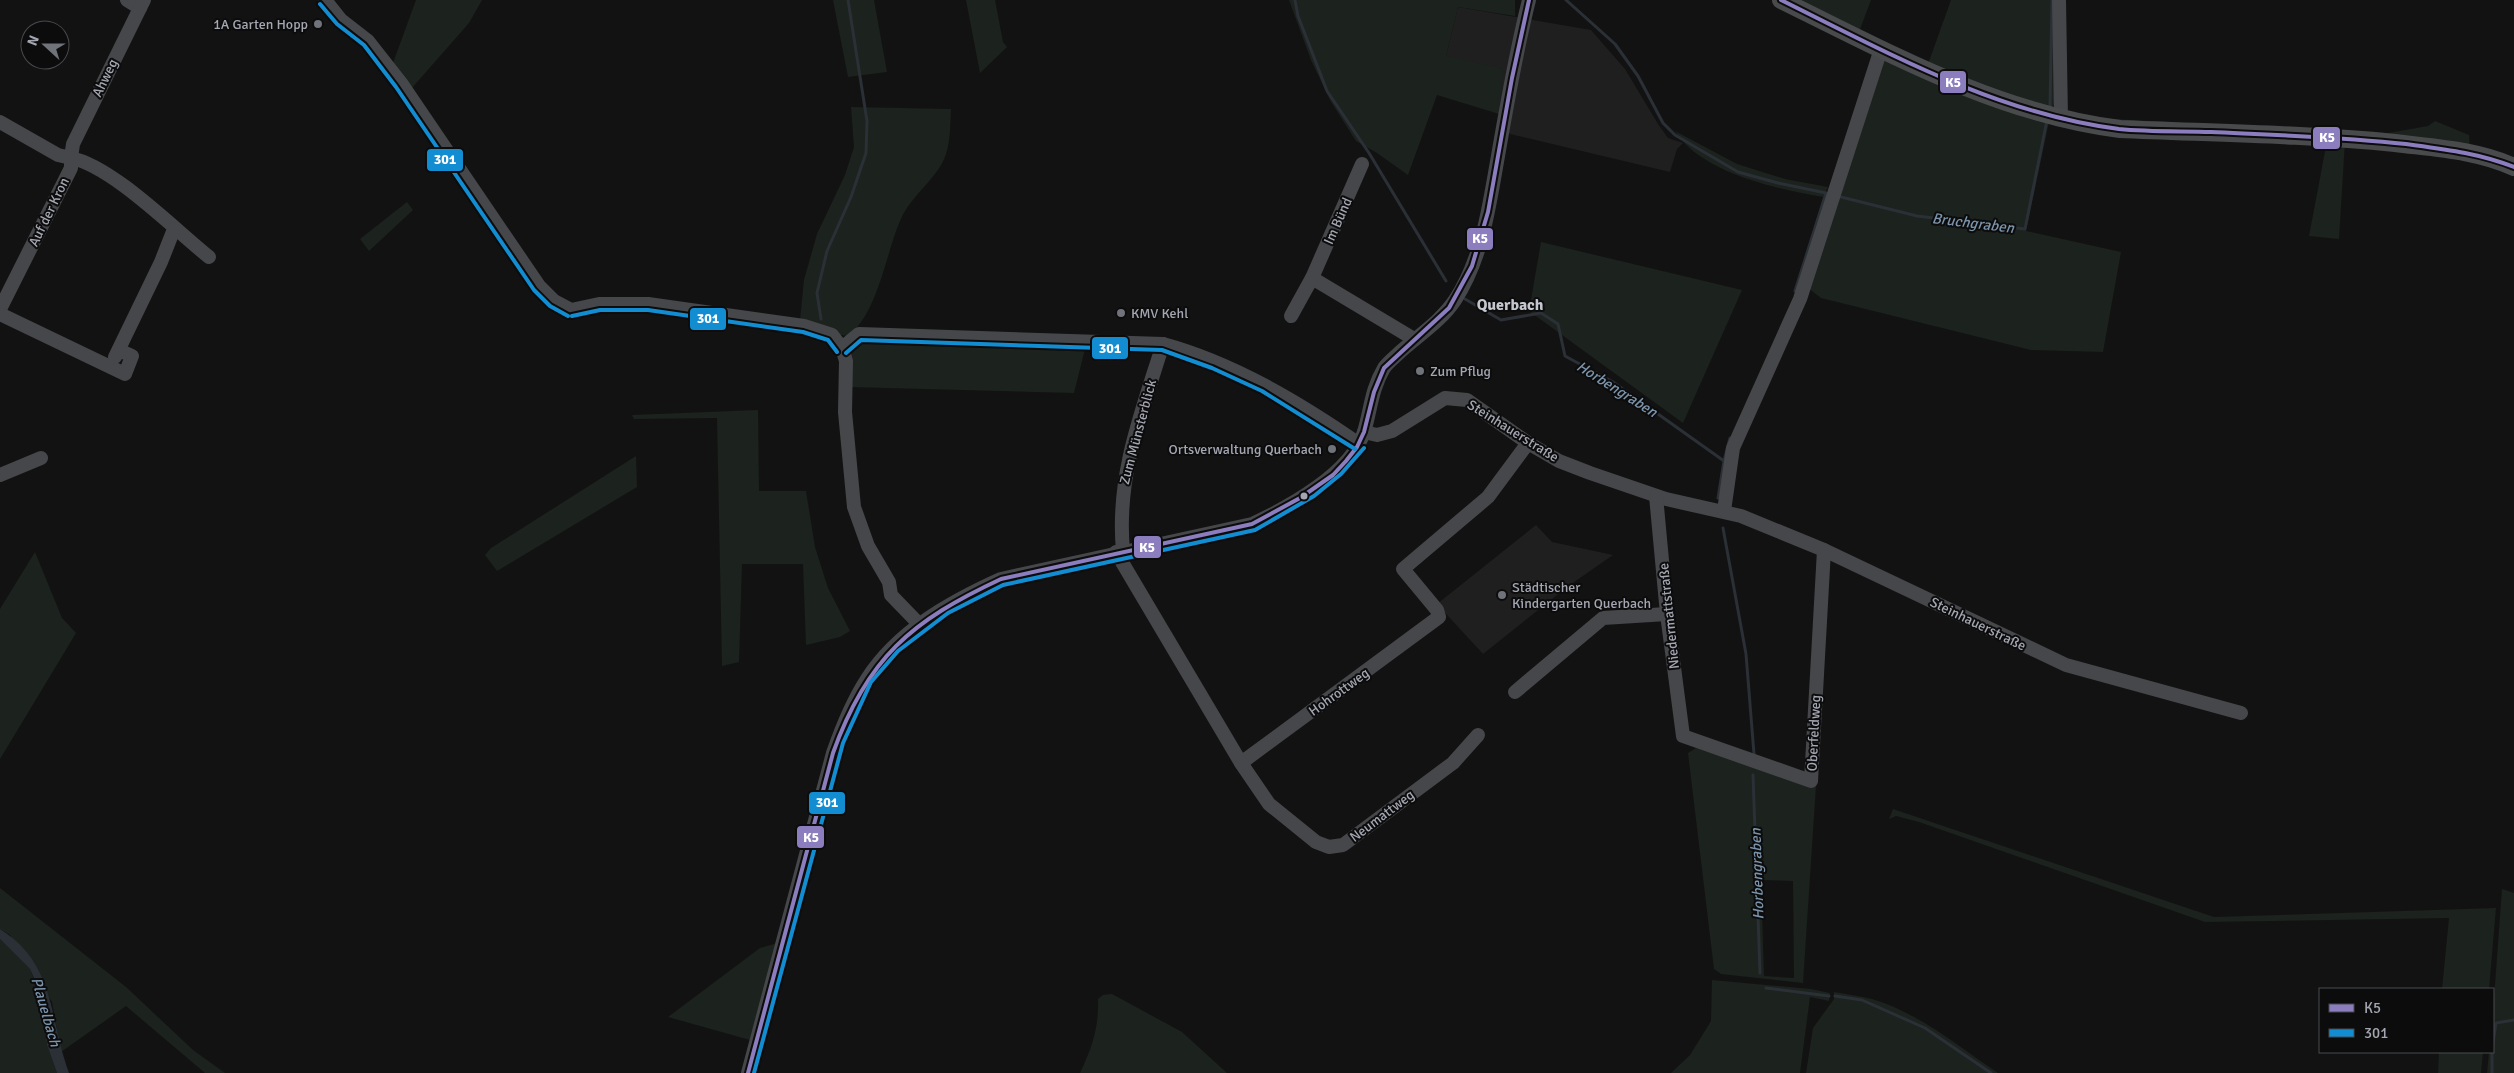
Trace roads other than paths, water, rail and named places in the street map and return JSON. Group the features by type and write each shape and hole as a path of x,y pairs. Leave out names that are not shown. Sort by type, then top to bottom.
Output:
{"main road":[{"path":"1781,0 1881,49 2000,101 2087,125 2120,129 2348,138 2440,148 2495,159 2514,167"}],"street":[{"path":"127,0 142,4"},
{"path":"325,0 341,20 368,41 401,82 539,286 554,301 571,310 599,304 648,304 804,326 832,335 842,348 846,362 844,412 854,507 868,546 889,582 891,595 919,624"},
{"path":"748,1073 824,786 843,725 867,678 884,657 919,624 967,594 1001,579 1252,524 1278,512 1302,497 1344,464 1361,438 1374,386 1386,365 1438,320 1454,300 1473,267 1486,226 1512,78 1529,0"},
{"path":"2059,0 2061,118"},
{"name":"Ahweg","path":"71,158 73,144 142,4"},
{"path":"1724,511 1734,448 1800,299 1881,49"},
{"path":"0,122 58,155 83,160 106,172 209,257"},
{"name":"Auf der Kron","path":"2,301 70,168 71,158"},
{"name":"Im Bünd","path":"1291,316 1312,278 1362,164"},
{"path":"0,314 110,367 161,262 174,229"},
{"path":"1312,278 1414,339"},
{"path":"842,348 859,334 1163,344 1189,351 1265,386 1361,438"},
{"name":"Zum Münsterblick","path":"1119,552 1122,488 1132,445 1163,344"},
{"name":"Steinhauerstraße","path":"1361,438 1392,431 1445,398 1467,400 1559,461 1590,474 1656,496 1724,511 1824,550 2066,665 2241,713"},
{"name":"Hohrottweg","path":"1242,763 1439,618 1437,610 1402,568 1488,497 1528,442"},
{"path":"0,475 41,458"},
{"name":"Niedermattstraße","path":"1656,496 1667,614 1683,736"},
{"name":"Oberfeldweg","path":"1683,736 1811,781 1824,550"},
{"path":"1119,552 1242,763"},
{"path":"1515,692 1603,618 1667,614"},
{"name":"Neumattweg","path":"1242,763 1269,804 1316,842 1329,847 1342,845 1453,763 1478,735"}],"water":[{"name":"Plauelbach","path":"0,929 18,943 32,959 41,976 48,994 69,1073 57,1073 47,1045 34,978 30,969 0,939"}],"waterway":[{"path":"821,319 817,293 827,251 851,197 866,153 867,121 848,0"},
{"name":"Horbengraben","path":"1295,0 1298,16 1327,91 1369,153 1446,281"},
{"path":"1566,0 1615,44 1638,76 1663,123 1675,135 1738,172 1826,193 1795,291"},
{"name":"Bruchgraben","path":"2050,107 2052,0"},
{"name":"Bruchgraben","path":"1841,197 1917,216 2025,229 2047,120"},
{"name":"Horbengraben","path":"1465,299 1501,320 1541,313 1558,324 1565,356 1613,382 1724,461 1718,498"},
{"path":"1724,461 1730,438"},
{"name":"Horbengraben","path":"1723,528 1746,654 1754,754"},
{"name":"Horbengraben","path":"1753,775 1760,973"},
{"name":"Horbengraben","path":"1766,988 1829,996"},
{"name":"Horbengraben","path":"1835,996 1862,1000 1925,1028 1991,1073"},
{"name":"Horbengraben","path":"2494,1036 2496,1023 2514,1020"},
{"name":"Horbengraben","path":"2492,1053 2492,1073"}],"place":[{"name":"1A Garten Hopp","path":"318,24"},
{"name":"KMV Kehl","path":"1121,313"},
{"name":"Zum Pflug","path":"1420,371"},
{"name":"Ortsverwaltung Querbach","path":"1332,449"},
{"name":"Städtischer Kindergarten Querbach","path":"1502,595"}],"district":[{"name":"Querbach","path":"1510,305"}]}
